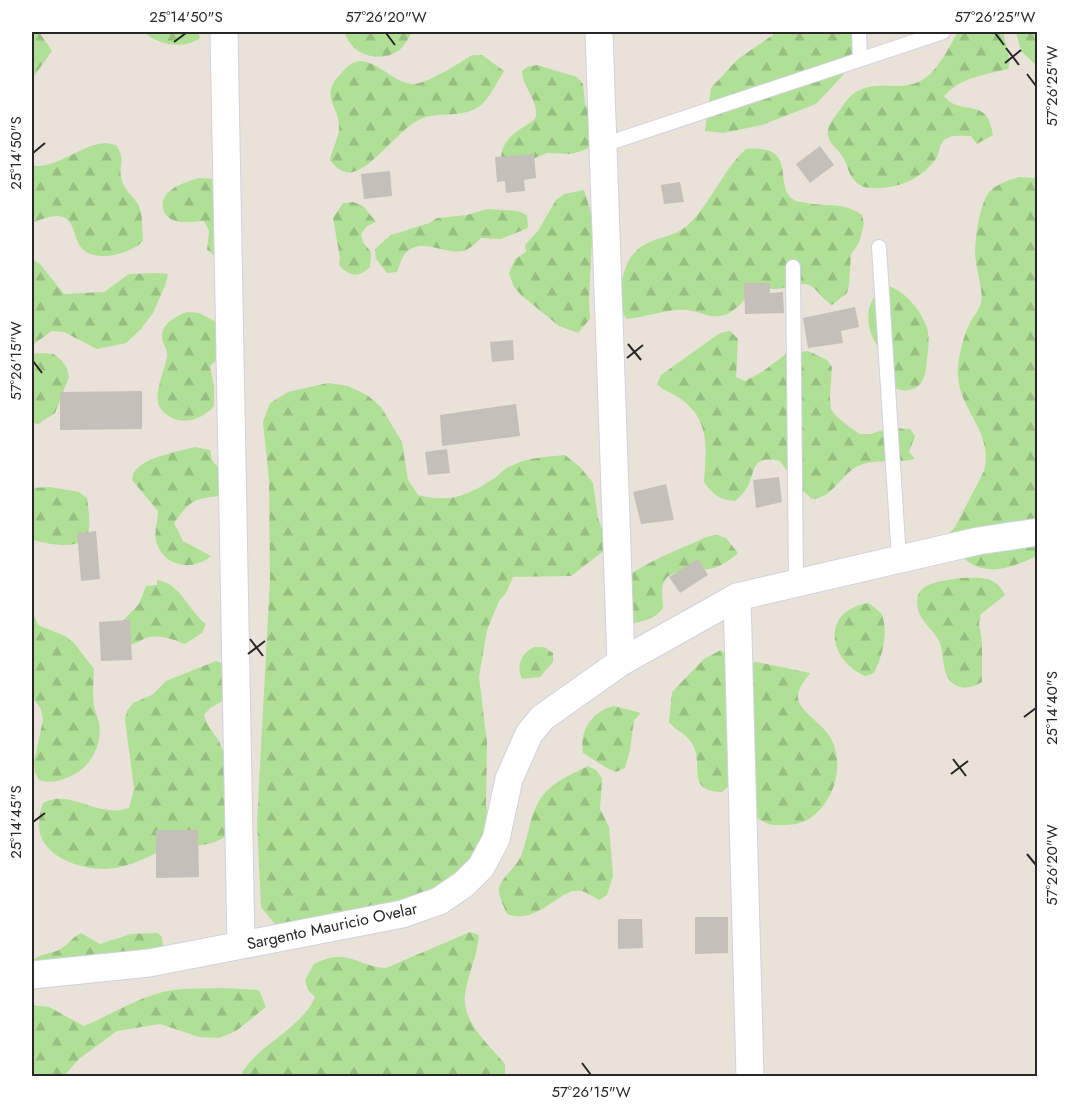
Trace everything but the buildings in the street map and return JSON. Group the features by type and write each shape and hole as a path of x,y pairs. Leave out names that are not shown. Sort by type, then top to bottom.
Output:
{"street":[{"path":"224,32 241,945"},
{"path":"599,32 621,662"},
{"name":"Sargento Mauricio Ovelar","path":"32,975 149,963 402,914 439,901 464,884 482,867 496,839 509,779 529,734 542,718 621,662 737,597 978,541 1038,532"},
{"path":"737,597 750,1077"}],"lane":[{"path":"858,32 860,59"},
{"path":"603,145 943,32"},
{"path":"879,247 899,559"},
{"path":"793,267 796,583"}],"green space":[{"path":"32,32 39,32 52,51 34,76 32,83"},
{"path":"144,32 198,32 200,38 179,45 163,43"},
{"path":"345,32 412,32 398,51 382,57 374,57 366,55 353,46"},
{"path":"777,32 859,32 852,58 843,75 816,104 762,125 723,133 705,131 711,88 738,59"},
{"path":"958,32 1003,32 1010,60 1008,69 966,81 944,96 958,106 979,110 990,122 993,135 977,144 971,136 947,138 932,164 912,180 904,183 880,188 863,187 858,184 849,172 843,157 829,140 828,131 832,121 851,96 861,90 881,86 902,86 924,79 939,64"},
{"path":"1016,32 1037,32 1037,66 1021,51"},
{"path":"472,55 482,55 504,71 481,105 467,112 423,118 405,130 370,162 353,172 340,170 330,160 339,129 339,120 330,94 331,89 338,77 353,63 361,61 370,63 396,79 414,84 435,76"},
{"path":"537,65 577,77 583,84 585,104 591,115 593,141 587,149 572,154 547,153 528,161 501,157 507,141 536,116 535,104 524,82 522,71 527,67"},
{"path":"106,143 116,145 121,156 122,181 141,212 143,241 121,253 102,256 86,252 80,246 72,225 64,217 50,217 32,223 32,166 52,164 87,148"},
{"path":"746,149 764,149 776,155 780,161 786,189 795,201 841,206 862,215 864,224 859,243 851,254 847,293 832,305 807,284 778,289 755,287 734,310 722,316 682,310 627,319 621,312 621,291 624,270 628,261 642,246 686,227"},
{"path":"1019,177 1037,178 1037,556 1004,568 987,569 970,563 949,545 948,535 955,527 984,471 986,457 981,433 960,389 958,364 969,324 982,299 975,246 983,205 990,191 1004,182"},
{"path":"199,178 219,179 215,256 207,250 209,231 204,221 176,221 171,219 163,209 163,202 169,192"},
{"path":"584,190 593,219 590,319 578,333 559,326 521,295 514,287 509,273 515,259 526,252 525,245 538,231 556,200 564,194"},
{"path":"353,202 363,206 376,222 367,226 361,234 363,242 371,252 370,267 354,275 339,265 340,258 333,218 343,203"},
{"path":"487,209 518,211 527,215 528,228 501,239 481,238 468,249 459,251 418,246 405,254 397,272 387,273 376,259 375,249 391,235 429,223 437,218 467,215"},
{"path":"32,259 40,264 64,294 104,292 129,274 168,274 153,313 126,343 97,349 64,332 52,331 32,345"},
{"path":"888,286 912,302 921,315 928,332 924,376 918,386 910,390 901,390 892,385 887,375 884,357 874,340 868,322 872,300 876,294"},
{"path":"188,312 199,313 222,325 221,356 210,366 214,386 214,406 199,418 186,421 165,414 158,402 158,397 167,355 162,334 170,321"},
{"path":"730,331 738,339 736,377 745,381 762,372 786,354 808,351 827,360 832,367 830,398 831,409 836,416 860,434 870,434 890,428 910,429 915,436 909,452 915,459 872,462 858,466 826,495 812,499 797,485 780,461 764,460 756,464 747,488 735,501 717,496 704,482 706,447 698,417 681,399 657,384 661,375 720,333"},
{"path":"32,354 54,354 61,360 67,368 69,377 55,413 38,424 32,423"},
{"path":"328,383 348,386 367,395 381,407 402,442 408,480 418,495 440,498 458,496 476,489 517,463 565,455 580,467 593,483 598,518 609,547 571,576 513,577 506,593 499,601 487,630 479,677 487,743 486,804 493,840 420,908 290,934 274,923 261,907 257,822 270,580 269,480 263,422 270,403 288,392"},
{"path":"195,447 210,450 212,460 226,477 223,496 199,499 184,509 174,523 183,541 211,556 197,564 181,565 161,552 155,536 158,511 132,480 134,472 146,462"},
{"path":"49,487 79,492 87,498 89,527 81,541 74,544 57,545 32,540 32,488"},
{"path":"717,535 726,538 738,553 727,562 714,568 674,573 668,576 663,586 663,608 660,612 652,618 629,624 619,582 659,558"},
{"path":"960,578 987,579 997,584 1005,595 981,614 979,623 982,642 982,682 966,688 953,684 949,679 944,666 941,645 919,613 917,603 918,595 928,585"},
{"path":"157,580 173,587 206,624 202,633 185,644 168,638 154,637 145,638 131,645 119,625 139,604 146,586 157,585"},
{"path":"869,603 882,614 884,636 880,659 874,673 865,676 852,668 843,658 837,647 835,636 837,625 843,615 853,607"},
{"path":"32,611 38,625 65,636 74,643 94,669 93,701 100,731 94,755 84,767 71,776 47,782 39,780 35,772 34,761 43,720 41,709 32,697"},
{"path":"534,647 544,647 553,653 553,662 540,677 522,679 521,660"},
{"path":"721,650 728,657 730,785 722,792 703,787 697,774 697,758 691,742 669,722 672,692 704,659"},
{"path":"216,661 226,665 228,698 210,708 204,715 225,758 228,779 229,834 212,843 167,849 115,868 85,867 64,860 55,854 42,839 39,831 43,803 54,799 64,799 105,810 129,808 134,789 125,720 127,711 133,703 152,695 166,681"},
{"path":"757,662 810,673 799,691 799,703 827,732 835,748 837,771 831,793 818,812 799,823 768,824 760,820 751,810 747,663"},
{"path":"614,706 641,713 634,720 625,768 616,772 583,753 582,745 585,730 593,717"},
{"path":"588,766 596,770 602,778 600,809 609,827 613,876 607,895 599,900 582,891 574,891 529,915 507,914 500,898 499,888 520,858 537,804 557,783"},
{"path":"470,932 479,935 466,986 467,1014 484,1041 505,1064 505,1076 241,1076 255,1057 289,1029 308,1008 315,997 308,990 305,980 314,964 326,959 344,957 375,967 386,968"},
{"path":"81,933 100,944 131,934 158,933 162,937 163,947 158,955 32,962 62,948"},
{"path":"180,989 259,990 266,1007 236,1031 219,1038 199,1037 160,1024 117,1031 79,1059 64,1076 32,1076 32,1005 49,1007 84,1026 146,997 164,992"}]}
